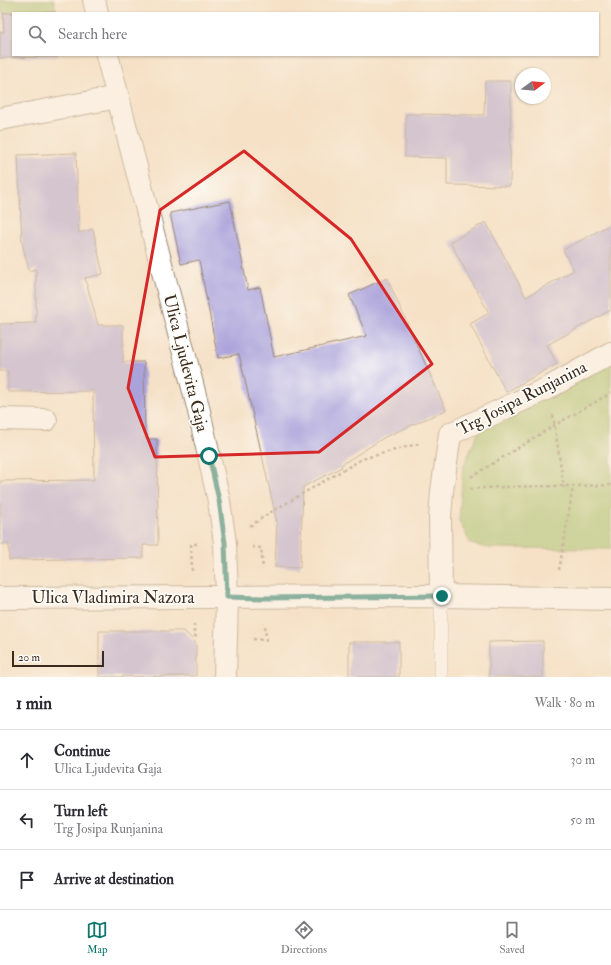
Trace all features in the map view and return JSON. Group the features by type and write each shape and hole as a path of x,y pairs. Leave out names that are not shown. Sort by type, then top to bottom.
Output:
{"street":[{"path":"94,0 97,12"},
{"name":"Ulica Ljudevita Gaja","path":"107,56 198,407 219,500 225,543 227,597 225,677"},
{"path":"0,119 118,97"},
{"name":"Trg Josipa Runjanina","path":"442,596 440,518 445,491 450,434 548,388 611,352"},
{"path":"0,419 46,420"},
{"path":"227,597 442,596 611,599"},
{"name":"Ulica Vladimira Nazora","path":"0,598 227,597"}],"lane":[{"path":"441,677 442,596"}],"path":[{"path":"548,388 564,488"},
{"path":"445,491 611,393"},
{"path":"225,543 271,512 362,459 450,434"},
{"path":"445,491 508,486 564,488 611,485"},
{"path":"554,598 573,487"}],"highlighted area":[{"path":"244,151 351,239 432,364 319,452 155,457 128,388 160,210"}],"green space":[{"path":"0,0 54,0 56,12 12,12 0,13"},
{"path":"611,358 611,549 489,548 471,544 459,521 463,467 479,431"}],"building":[{"path":"3,13 12,13 12,56 58,57 0,58 0,32 4,32"},
{"path":"485,81 511,81 510,186 447,185 447,158 405,157 406,114 484,115"},
{"path":"76,153 79,233 93,229 103,274 85,278 98,325 123,325 123,362 144,362 145,439 157,439 158,545 143,545 143,558 9,560 9,544 0,544 0,481 94,480 93,391 8,392 8,371 0,371 0,324 36,323 36,269 29,271 22,242 18,155"},
{"path":"230,201 248,290 260,287 274,357 367,336 349,295 387,278 446,410 385,437 341,465 342,467 303,487 300,568 275,567 277,522 239,354 218,358 199,260 181,264 170,213"},
{"path":"486,222 526,297 574,270 563,250 611,224 611,310 547,345 557,364 506,392 470,324 489,313 450,242"},
{"path":"99,631 184,631 196,643 196,676 99,677"},
{"path":"543,641 543,677 489,677 489,642"},
{"path":"349,642 399,642 399,677 349,677"}],"route":[{"path":"209,456 219,500 225,543 227,597 442,596"}]}
